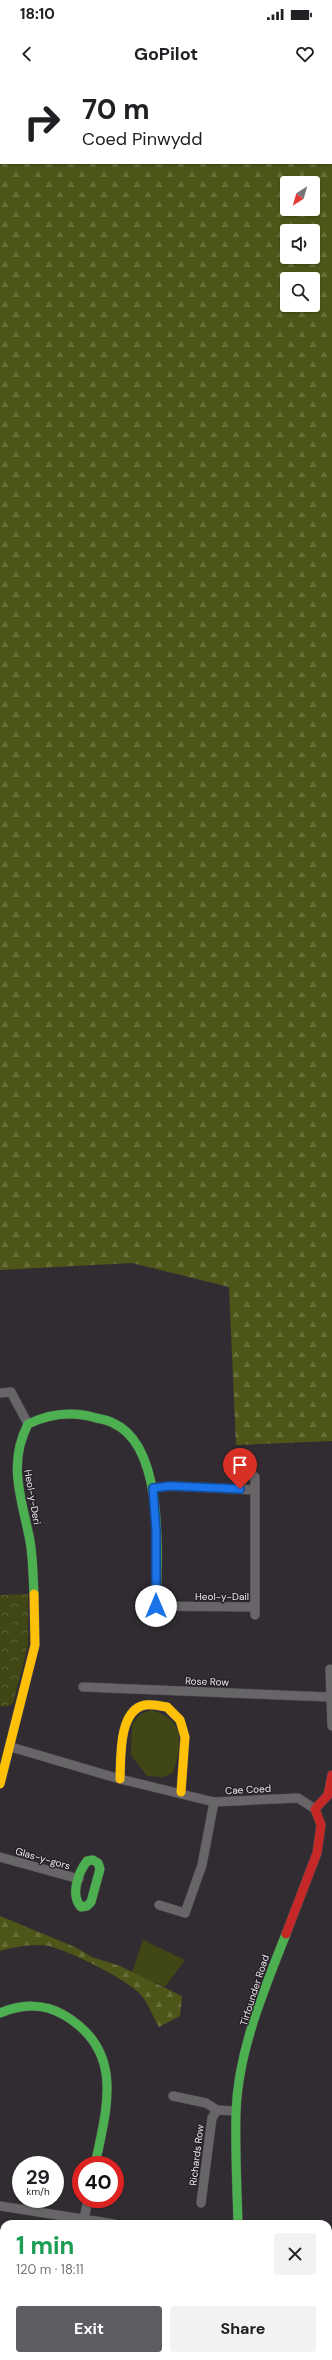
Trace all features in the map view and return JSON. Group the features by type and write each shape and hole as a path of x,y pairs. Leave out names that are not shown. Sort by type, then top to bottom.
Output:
{"street":[{"path":"0,1393 11,1392 28,1424 55,1414 94,1415 110,1420 124,1429 135,1440 146,1463 153,1488 156,1525 156,1606"},
{"name":"Heol-y-Deri","path":"0,1784 11,1747 35,1645 36,1615 30,1543 16,1474 21,1438 28,1424"},
{"path":"153,1488 170,1486 255,1490 254,1477"},
{"name":"Heol-y-Dail","path":"141,1606 254,1611 255,1490"},
{"path":"330,1669 332,1726"},
{"name":"Rose Row","path":"83,1687 330,1697"},
{"path":"120,1779 124,1727 130,1715 143,1705 167,1707 180,1720 185,1737 181,1792"},
{"name":"Cae Coed","path":"11,1747 120,1779 181,1792 214,1802 298,1798 315,1809"},
{"path":"315,1809 328,1795 332,1775"},
{"path":"159,1905 185,1913 202,1865 214,1802"},
{"name":"Tirfounder Road","path":"238,2220 236,2111 246,2050 268,1980 316,1853 321,1825 315,1809"},
{"name":"Glas-y-gors","path":"0,1857 79,1880"},
{"path":"93,1860 98,1863 100,1869 91,1902 87,1906 81,1907 76,1903 74,1897 79,1880 87,1861 93,1860"},
{"path":"0,2013 12,2007 31,2005 54,2010 76,2020 97,2041 106,2066 107,2101 97,2156"},
{"path":"172,2096 206,2103 217,2110 236,2111"},
{"name":"Richards Row","path":"202,2203 212,2118 217,2110"},
{"path":"0,2206 90,2220"},
{"path":"84,2219 86,2208"}],"green space":[{"path":"0,164 332,164 332,1441 236,1445 229,1287 132,1263 0,1270"},
{"path":"28,1594 28,1645 13,1704 4,1707 0,1706 0,1595"},
{"path":"151,1710 162,1714 170,1720 176,1726 178,1734 178,1752 173,1773 163,1777 147,1776 131,1755 132,1725 139,1715"},
{"path":"0,1916 75,1947 92,1957 120,1966 182,1996 180,2016 159,2027 144,1998 124,1981 83,1959 58,1949 43,1945 31,1945 0,1951"},
{"path":"143,1940 185,1960 165,1987 132,1972"}],"traffic: fast":[{"path":"34,1594 31,1547 18,1482 18,1454 28,1424 44,1418 70,1414 87,1416 113,1423 130,1436 142,1455 150,1479 155,1506 157,1534 156,1606"},
{"path":"93,1860 98,1863 100,1869 91,1902 87,1906 81,1907 76,1896 76,1884 87,1861 93,1860"},
{"path":"238,2220 236,2112 238,2089 247,2044 254,2021 286,1934"},
{"path":"0,2013 16,2008 32,2006 49,2008 64,2015 83,2029 96,2045 104,2063 107,2082 107,2102 97,2156"}],"traffic: slow":[{"path":"0,1784 35,1645 34,1594"},
{"path":"120,1779 121,1748 125,1725 130,1716 136,1709 145,1705 167,1707 180,1720 185,1737 181,1792"}],"traffic: jam":[{"path":"286,1934 317,1853 321,1825 315,1809 328,1795 332,1775"}],"route":[{"path":"156,1606 156,1510 153,1488 170,1486 240,1489"}]}
